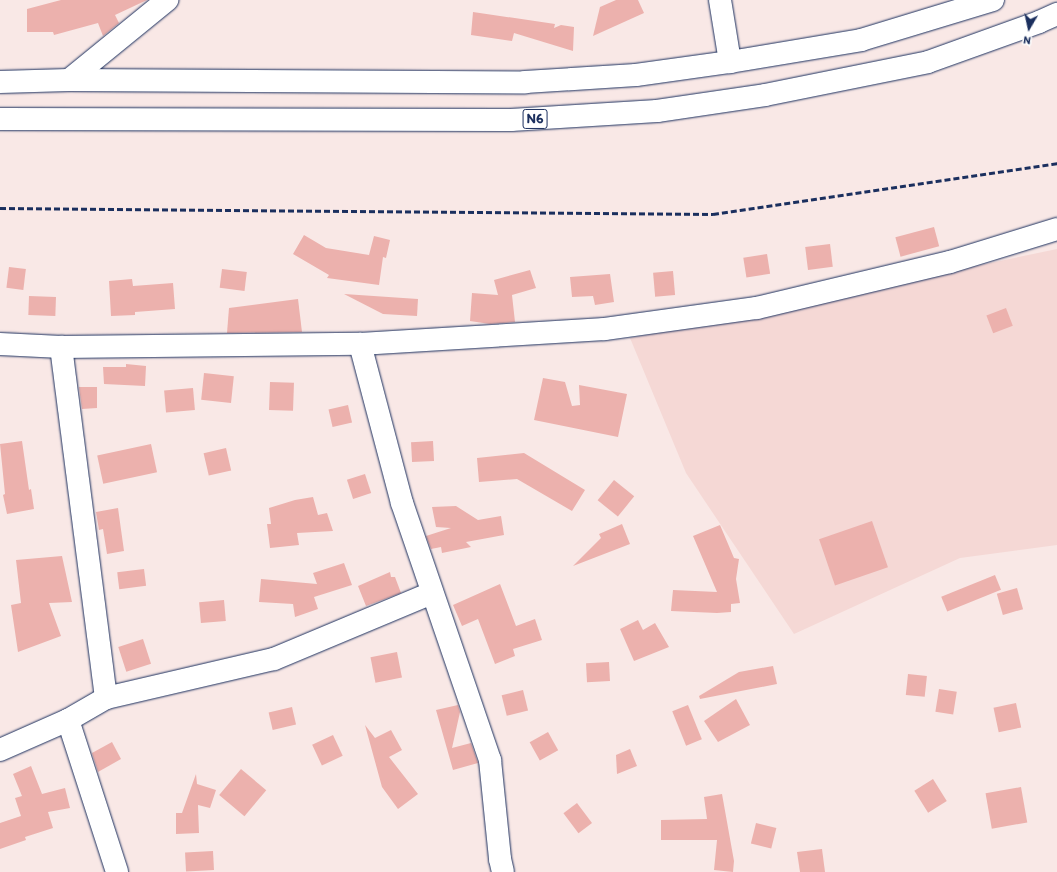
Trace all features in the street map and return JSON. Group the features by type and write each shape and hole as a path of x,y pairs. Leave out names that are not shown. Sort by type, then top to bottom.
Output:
{"main road":[{"path":"69,80 167,0"},
{"path":"720,0 730,62"},
{"path":"0,82 69,80 525,82 636,75 730,62 861,40 993,0"},
{"name":"N6","path":"0,119 512,120 657,111 765,95 928,62 1039,22 1057,14"},
{"path":"0,344 61,347 360,344 606,329 757,308 950,262 1057,229"},
{"path":"360,344 402,503 490,760 500,859 503,872"},
{"path":"61,347 106,698"},
{"path":"0,750 68,720 106,698 274,659 432,593"},
{"path":"68,720 117,872"}],"shaded area":[{"path":"1057,249 1057,545 960,558 794,634 686,473 630,338"}],"building":[{"path":"61,0 147,0 115,15 119,23 103,36 98,23 54,35 53,32 27,32 27,9"},
{"path":"616,0 638,0 644,13 593,36 600,7"},
{"path":"473,12 555,24 554,28 561,25 574,27 573,51 514,33 512,41 471,35"},
{"path":"934,227 939,246 901,257 895,237"},
{"path":"304,235 326,248 369,255 374,236 390,240 386,258 383,257 379,285 327,278 329,275 293,254"},
{"path":"830,244 833,267 808,270 805,247"},
{"path":"767,254 770,274 746,278 743,258"},
{"path":"9,267 26,269 23,290 6,288"},
{"path":"222,269 247,272 244,291 220,288"},
{"path":"530,270 536,288 512,295 515,322 490,324 470,321 472,293 498,295 494,280"},
{"path":"673,271 675,295 655,297 653,273"},
{"path":"610,274 614,302 595,305 593,296 572,297 570,277"},
{"path":"132,279 133,286 173,283 175,309 135,312 135,315 111,316 109,281"},
{"path":"344,294 418,299 417,316 383,314"},
{"path":"29,296 56,297 55,316 28,315"},
{"path":"298,299 302,332 227,333 229,308"},
{"path":"1006,308 1013,326 993,333 986,316"},
{"path":"126,364 146,366 145,386 104,384 103,367 126,367"},
{"path":"204,373 234,376 231,403 201,400"},
{"path":"543,378 565,382 572,406 580,405 579,385 627,394 618,437 534,420"},
{"path":"270,382 294,383 293,411 269,410"},
{"path":"79,387 97,387 97,408 82,409"},
{"path":"193,388 195,410 166,412 164,391"},
{"path":"348,405 352,423 333,427 329,409"},
{"path":"22,441 29,490 31,489 34,509 7,514 3,495 5,494 0,444"},
{"path":"433,441 434,461 412,462 411,442"},
{"path":"151,444 157,472 103,484 97,455"},
{"path":"226,448 231,470 209,476 204,453"},
{"path":"524,453 585,490 572,511 517,479 479,482 477,458"},
{"path":"365,474 371,493 353,499 347,480"},
{"path":"614,480 634,496 618,517 598,500"},
{"path":"313,497 318,515 327,513 333,531 297,533 299,545 270,548 267,524 271,524 269,508 295,500"},
{"path":"456,506 478,520 501,516 504,535 466,542 471,547 442,553 441,547 431,549 426,536 451,528 436,527 432,507"},
{"path":"118,508 124,551 107,554 103,529 99,530 96,512"},
{"path":"872,521 888,567 835,586 819,539"},
{"path":"622,524 630,544 573,566 601,538 599,534"},
{"path":"720,525 734,558 739,559 736,579 740,603 731,604 731,612 717,613 671,611 673,590 717,592 693,536"},
{"path":"62,556 72,602 49,603 61,636 18,652 11,605 21,603 16,560"},
{"path":"344,563 352,585 314,597 318,609 295,617 293,604 259,602 261,579 317,584 313,573"},
{"path":"144,569 146,586 119,589 117,572"},
{"path":"390,572 391,577 395,577 401,593 366,606 358,586"},
{"path":"995,575 1001,590 947,612 941,597"},
{"path":"500,584 516,626 535,619 542,640 513,649 515,656 495,664 478,619 462,626 453,605"},
{"path":"1017,588 1023,609 1003,615 997,594"},
{"path":"224,600 226,621 201,623 199,602"},
{"path":"638,620 643,630 655,623 669,647 634,661 620,629"},
{"path":"143,639 151,664 126,672 118,647"},
{"path":"397,652 402,678 375,683 370,657"},
{"path":"609,662 610,681 587,682 586,663"},
{"path":"773,666 777,684 700,699 699,696 739,672"},
{"path":"908,674 927,676 925,697 906,695"},
{"path":"939,689 957,692 953,715 935,712"},
{"path":"523,690 528,710 507,716 502,695"},
{"path":"736,699 750,725 718,742 704,721"},
{"path":"1016,703 1021,727 999,732 994,708"},
{"path":"458,705 460,712 452,748 471,743 478,763 453,770 436,710"},
{"path":"688,705 702,739 686,746 672,711"},
{"path":"292,707 296,725 273,730 269,712"},
{"path":"365,725 375,738 391,730 402,750 389,757 418,794 398,809 382,787"},
{"path":"548,732 558,750 540,761 530,742"},
{"path":"333,735 343,756 322,766 312,745"},
{"path":"112,742 121,759 98,772 92,753"},
{"path":"630,749 637,766 617,774 616,755"},
{"path":"31,766 42,794 65,788 70,808 48,812 53,828 25,837 26,840 0,849 0,823 21,816 15,798 22,796 13,774"},
{"path":"241,769 266,790 244,816 219,795"},
{"path":"196,774 197,784 216,790 210,808 198,805 199,833 176,834 176,813 182,813"},
{"path":"933,779 947,801 928,813 914,791"},
{"path":"1021,787 1027,822 992,829 986,793"},
{"path":"722,794 734,861 733,872 714,870 717,840 661,840 661,820 707,819 704,797"},
{"path":"577,803 592,823 578,833 563,813"},
{"path":"756,823 776,828 771,848 751,843"},
{"path":"822,849 825,872 800,872 797,852"},
{"path":"213,851 214,870 186,871 185,852"}],"railway":[{"path":"0,208 713,214 1057,163"}]}
